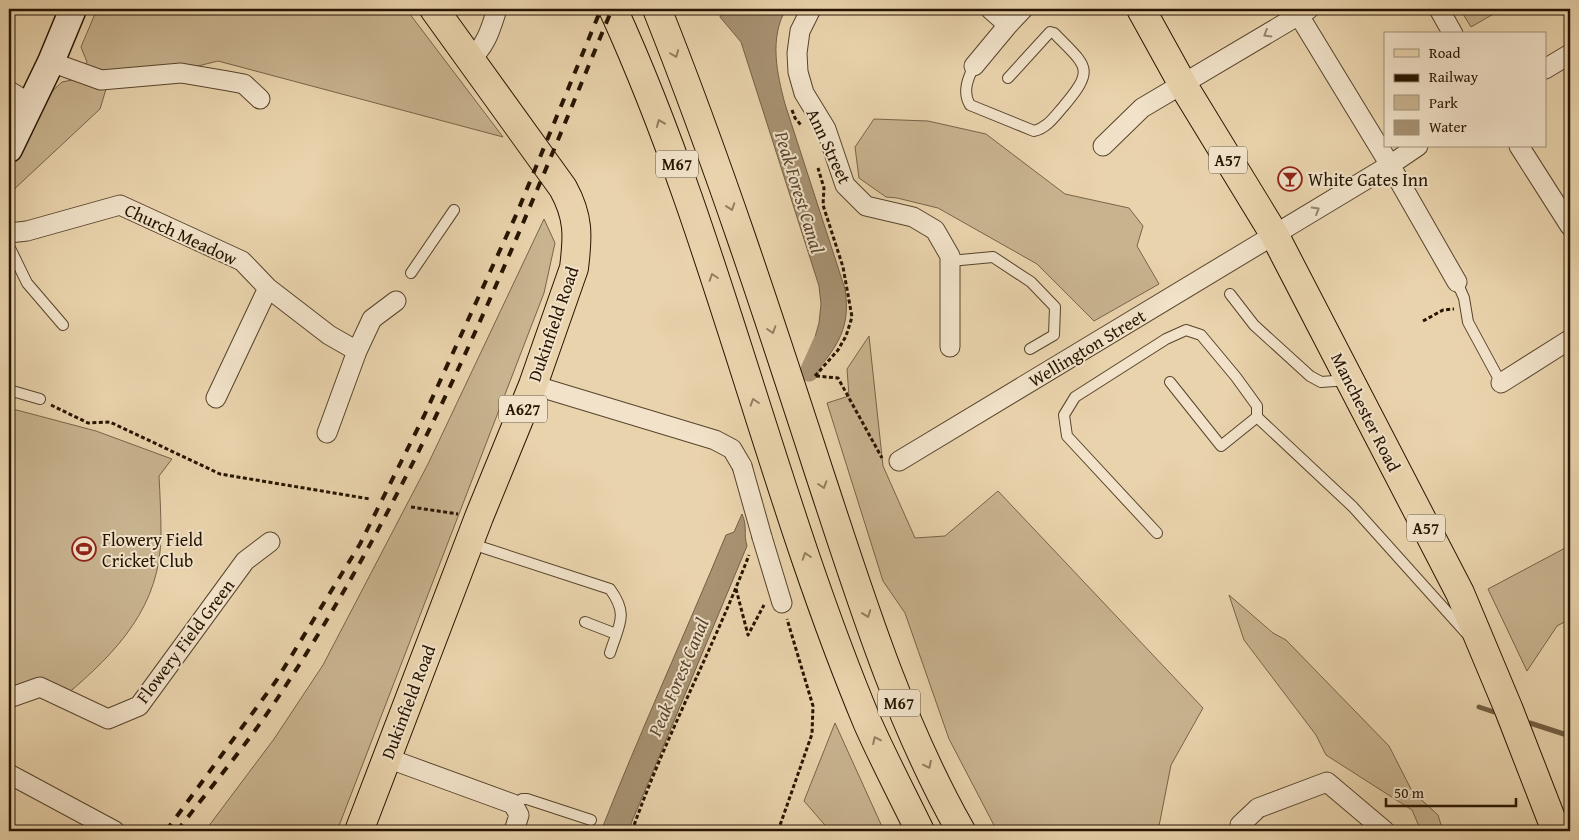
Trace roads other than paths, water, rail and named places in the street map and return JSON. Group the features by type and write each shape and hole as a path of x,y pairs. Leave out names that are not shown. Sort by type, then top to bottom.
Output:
{"main road":[{"path":"9,149 51,62 73,9"},
{"name":"Dukinfield Road","path":"359,831 478,517 533,385 574,268 576,218 573,207 552,170 434,9"},
{"name":"M67","path":"613,9 676,163 821,603 869,725 920,831"},
{"name":"M67","path":"657,9 713,153 851,568 904,716 960,831"},
{"name":"Manchester Road","path":"1141,9 1182,85 1274,234 1460,594 1556,831"}],"street":[{"path":"470,60 479,53 483,46 496,9"},
{"name":"Ann Street","path":"811,9 800,31 797,53 798,72 804,94 826,129 845,185 866,206 913,218 936,230 950,256 950,347"},
{"path":"990,9 1008,25"},
{"path":"974,66 1023,9"},
{"path":"1439,9 1452,32"},
{"path":"1103,146 1142,108 1301,11 1458,282"},
{"path":"1546,68 1570,54"},
{"path":"51,62 101,80 181,73 244,84 260,99"},
{"path":"9,91 31,104"},
{"name":"Wellington Street","path":"900,461 1274,234 1390,166 1415,148"},
{"path":"1521,148 1570,226"},
{"name":"Church Meadow","path":"9,233 27,231 120,205 242,261 268,288 329,335 356,351"},
{"path":"216,398 268,288"},
{"path":"327,433 356,351 372,319 400,297"},
{"path":"1501,382 1570,341"},
{"path":"533,385 716,440 732,449 742,466 782,603"},
{"name":"Flowery Field Green","path":"9,698 40,688 108,719 139,706 246,561 270,542"},
{"path":"387,758 513,804 519,814 514,831"},
{"path":"9,774 115,831"},
{"path":"1243,831 1240,825 1258,808 1327,782 1385,831"}],"lane":[{"path":"974,66 968,78 966,89 966,98 970,105 1034,131 1044,129 1081,85 1085,75 1080,60 1054,33 1050,32 1008,78"},
{"path":"412,273 454,210"},
{"path":"9,246 27,283 63,325"},
{"path":"950,262 993,257 1031,282 1055,308 1054,335 1030,349"},
{"path":"1458,282 1464,298 1468,322 1501,382"},
{"path":"1230,294 1254,325 1310,376 1320,382 1349,380"},
{"path":"1157,533 1067,436 1064,415 1075,397 1166,339 1186,330 1201,336 1236,377 1257,406 1257,417 1353,507 1487,657"},
{"path":"1170,382 1221,446 1257,417"},
{"path":"9,390 40,399"},
{"path":"468,543 610,589 623,611 610,653"},
{"path":"585,622 616,634"},
{"path":"513,804 522,799 527,799 591,820"}],"water":[{"path":"721,9 786,9 781,20 776,44 779,81 845,289 846,302 846,314 841,335 830,354 814,374 809,358 819,323 821,304 819,286 741,42 720,17"},
{"path":"742,514 745,523 747,546 628,831 601,831 726,535 734,532"}],"waterway":[{"name":"Peak Forest Canal","path":"809,372 822,343"},
{"path":"1479,707 1494,712"},
{"path":"1530,723 1570,736"}],"railway":[{"path":"166,831 276,681 360,544 424,416 517,213 601,9"},
{"path":"177,831 242,748 279,696 330,615 377,532 421,447 462,361 539,186 612,9"}],"place":[{"name":"White Gates Inn","path":"1290,179"},
{"name":"Flowery Field Cricket Club","path":"84,549"}]}
